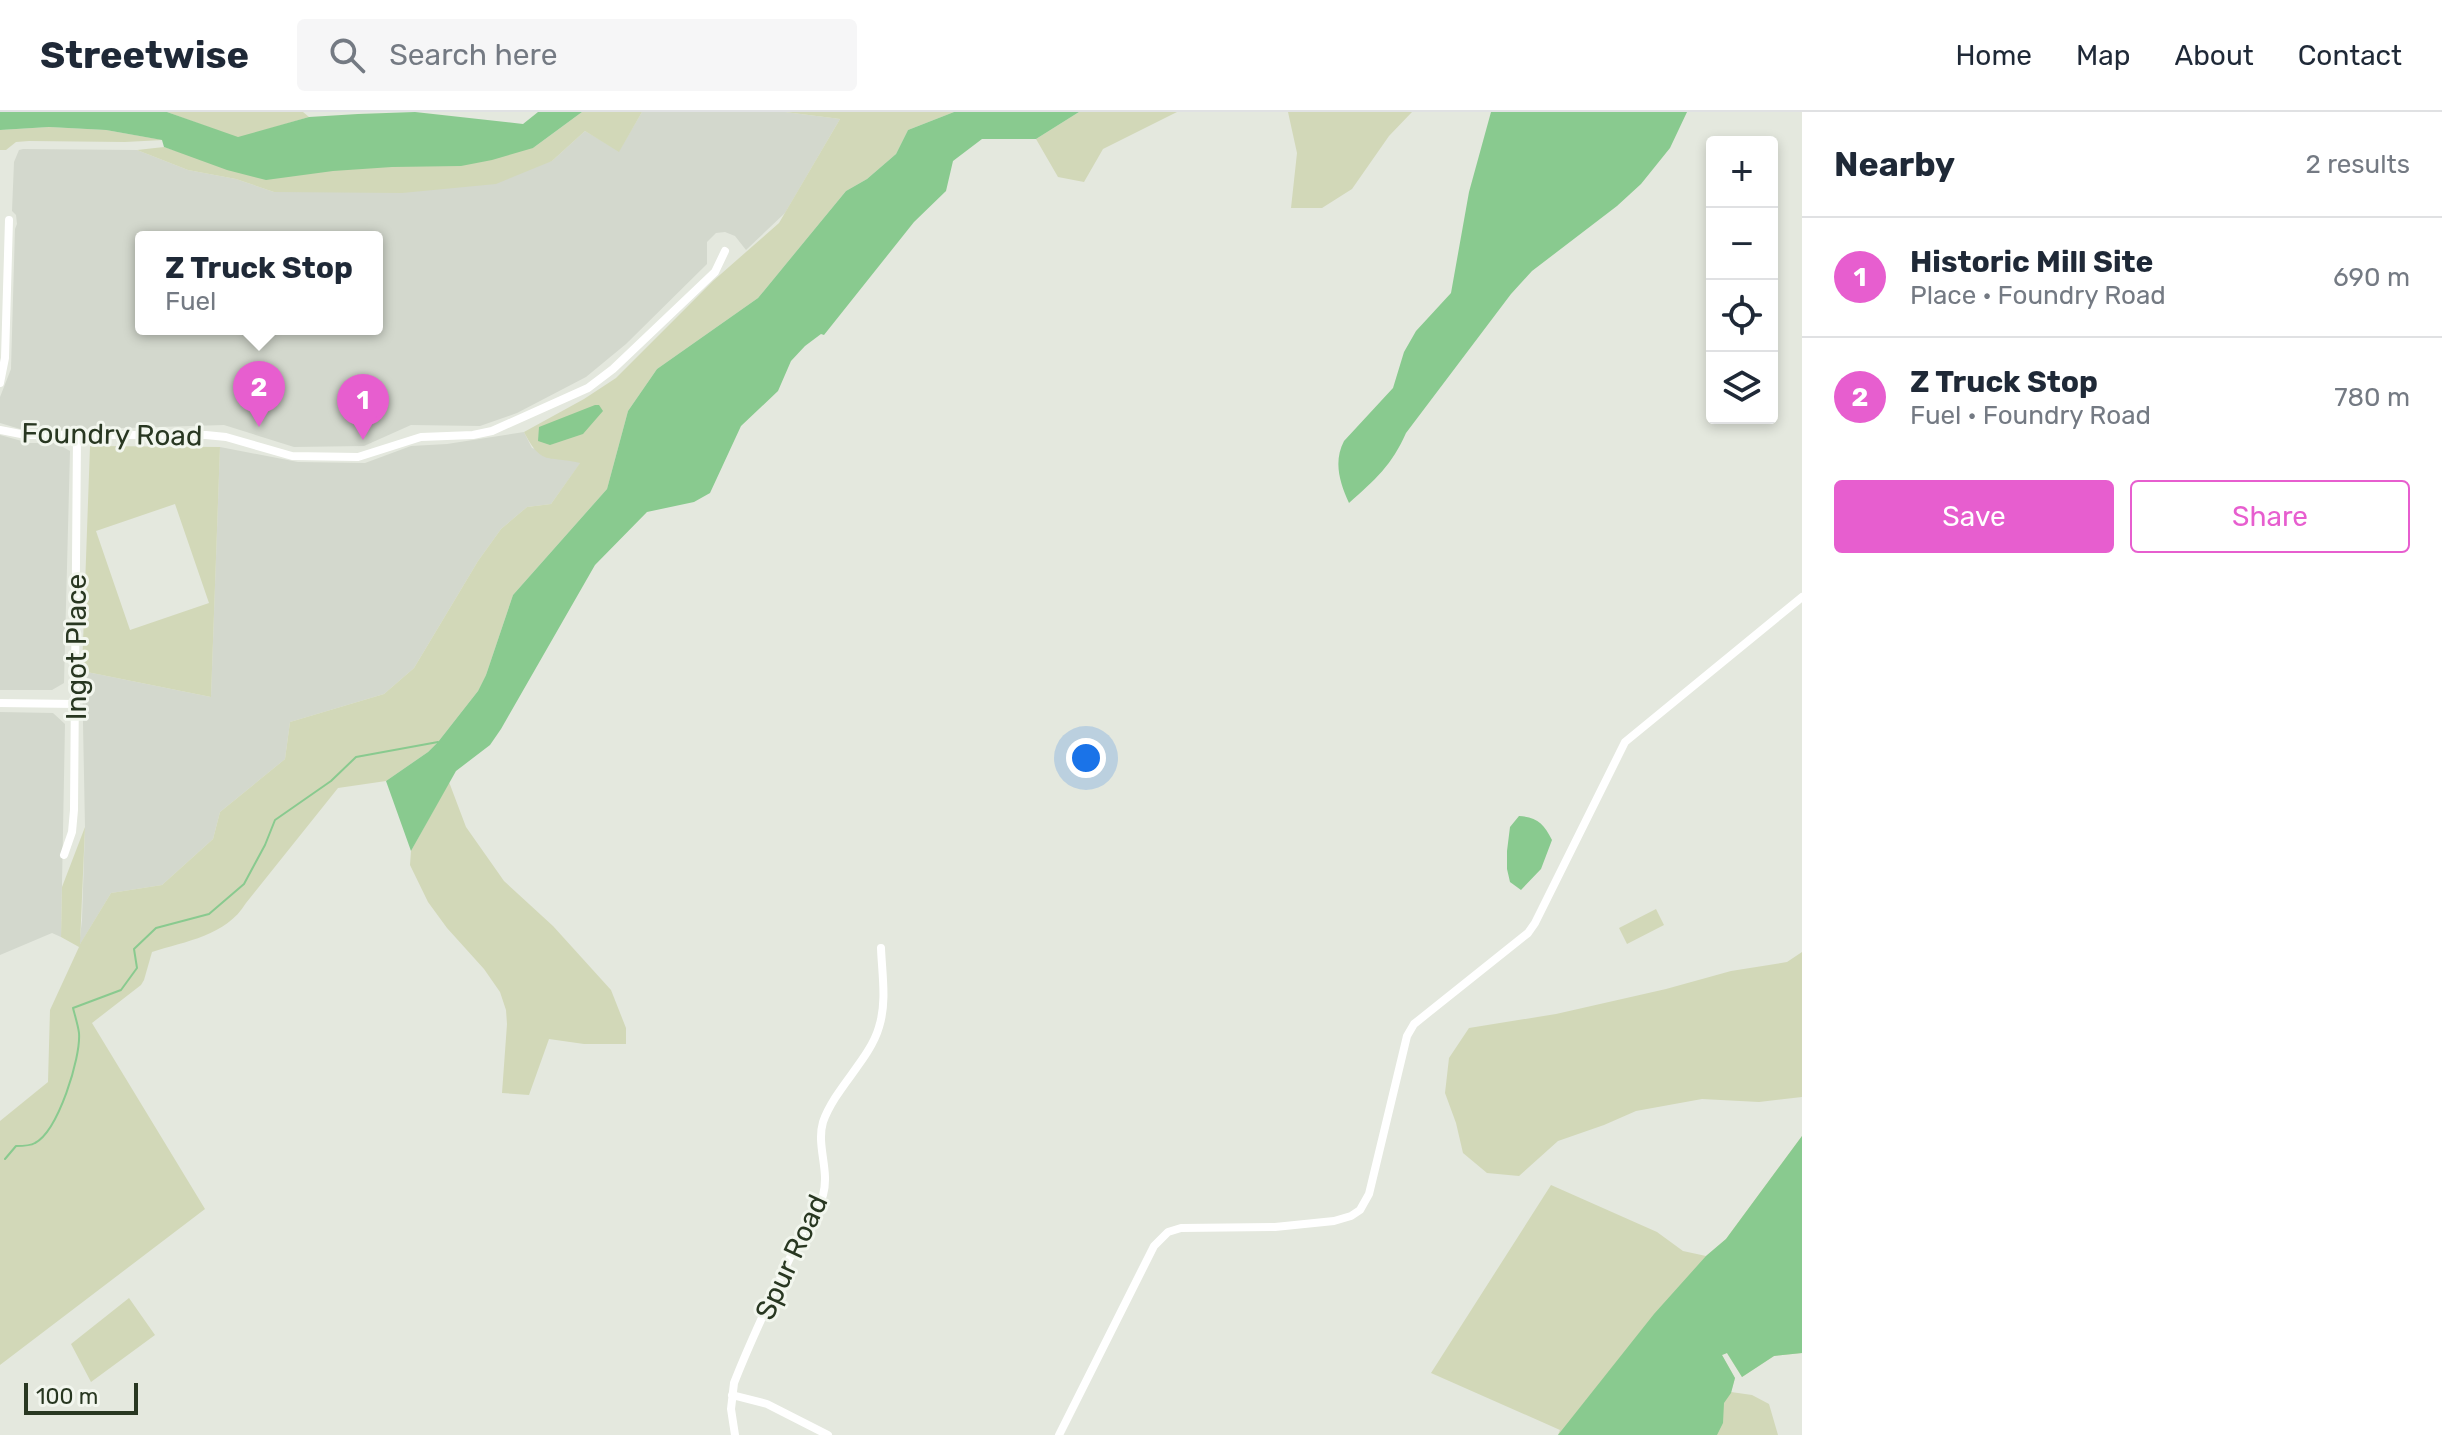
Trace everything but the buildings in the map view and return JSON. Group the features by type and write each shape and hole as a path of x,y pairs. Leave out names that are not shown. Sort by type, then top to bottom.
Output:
{"street":[{"path":"0,383 5,358 9,220"},
{"name":"Foundry Road","path":"0,430 26,435 218,436 292,456 358,457 421,437 492,431 588,388 613,369 715,272 725,251"},
{"name":"Ingot Place","path":"64,855 73,828 77,436"},
{"path":"1059,1435 1154,1246 1168,1232 1181,1228 1275,1227 1334,1221 1360,1210 1369,1194 1407,1036 1414,1024 1528,933 1625,742 1802,597"},
{"path":"0,703 76,704"},
{"name":"Spur Road","path":"735,1435 731,1409 737,1375 801,1233 824,1192 827,1177 821,1135 826,1114 879,1030 884,999 881,948"},
{"path":"732,1395 767,1404 828,1435"}],"shaded area":[{"path":"0,112 167,112 238,137 309,117 415,112 523,124 538,112 582,112 533,148 492,160 461,166 333,171 266,180 227,170 164,147 162,140 106,130 49,127 0,130"},
{"path":"167,112 303,112 309,117 238,138"},
{"path":"582,112 642,112 619,152 585,131 552,161 496,184 402,193 274,192 236,179 188,170 137,150 164,147 198,158 533,148"},
{"path":"642,112 785,112 840,119 785,213 746,250 735,236 716,233 707,242 707,264 626,344 586,377 517,413 480,426 411,425 364,446 294,447 224,425 27,431 0,423 0,397 11,369 17,224 12,211 14,162 19,150 137,150 188,170 236,179 274,192 552,161 585,131 619,151"},
{"path":"785,112 954,112 908,130 896,154 867,179 846,191 758,298 657,369 628,411 607,489 513,595 478,691 438,742 386,781 338,788 238,914 204,936 152,952 141,985 92,1023 205,1209 0,1365 0,1121 48,1082 50,1010 79,947 61,937 62,887 85,827 80,944 111,893 162,885 213,839 220,812 285,759 290,722 384,694 414,668 478,561 501,529 527,507 551,504 580,463 541,455 524,432 616,378 713,281 779,223 840,119"},
{"path":"954,112 1079,112 1036,139 982,139 953,161 946,191 914,222 824,335 805,346 791,361 778,391 741,426 710,493 694,502 647,512 595,565 501,729 490,745 456,771 411,851 386,781 428,752 478,691 513,595 607,489 628,411 657,369 758,298 846,191 867,179 896,154 908,130"},
{"path":"1079,112 1177,112 1103,149 1084,182 1058,177 1036,139"},
{"path":"1288,112 1412,112 1389,136 1352,189 1322,208 1291,208 1297,153"},
{"path":"1491,112 1687,112 1670,148 1641,184 1532,271 1511,294 1406,433 1389,463 1349,503 1339,472 1341,449 1344,441 1393,388 1404,352 1416,331 1451,293 1469,192"},
{"path":"49,127 106,130 163,140 29,141 16,142 6,150 0,150 0,130"},
{"path":"595,405 603,411 583,434 550,445 538,441 539,427"},
{"path":"524,432 532,448 581,462 551,504 527,507 501,529 478,561 414,668 384,694 290,722 285,759 220,812 213,839 162,885 111,893 79,946 85,827 82,671 211,697 220,447 298,462 365,463 411,446 447,444"},
{"path":"0,435 29,443 56,443 70,451 64,683 52,690 0,690"},
{"path":"90,446 220,447 211,697 82,671","holes":["175,504 209,603 130,630 96,531"]},
{"path":"0,712 53,713 65,724 61,937 52,933 0,955"},
{"path":"449,782 466,827 504,881 553,926 611,990 626,1028 626,1044 584,1044 549,1039 529,1095 502,1093 507,1024 500,992 428,902 410,865 411,851"},
{"path":"1519,816 1539,822 1552,840 1541,869 1521,890 1510,882 1507,869 1510,827"},
{"path":"1656,909 1664,925 1627,944 1619,928"},
{"path":"1802,952 1802,1097 1759,1102 1702,1099 1636,1111 1558,1141 1519,1176 1487,1173 1463,1153 1445,1093 1449,1058 1469,1028 1556,1014 1731,971 1787,962"},
{"path":"1802,1136 1802,1353 1774,1356 1742,1377 1727,1353 1722,1355 1735,1378 1731,1392 1752,1395 1769,1404 1778,1435 1558,1435 1560,1430 1431,1373 1551,1185 1657,1232 1683,1251 1706,1256 1726,1239"},
{"path":"1802,1136 1802,1353 1774,1356 1742,1377 1727,1353 1722,1355 1735,1378 1724,1403 1723,1423 1717,1435 1558,1435 1654,1314 1706,1256 1726,1239"},
{"path":"129,1298 155,1335 91,1382 71,1344"}],"waterway":[{"path":"5,1159 16,1146 35,1143 52,1124 72,1076 79,1044 73,1008 121,990 137,968 134,949 156,928 209,914 244,884 275,820 331,781 356,757 438,742"}],"place":[{"name":"Z Truck Stop","path":"259,427"},
{"name":"Historic Mill Site","path":"363,440"}]}
